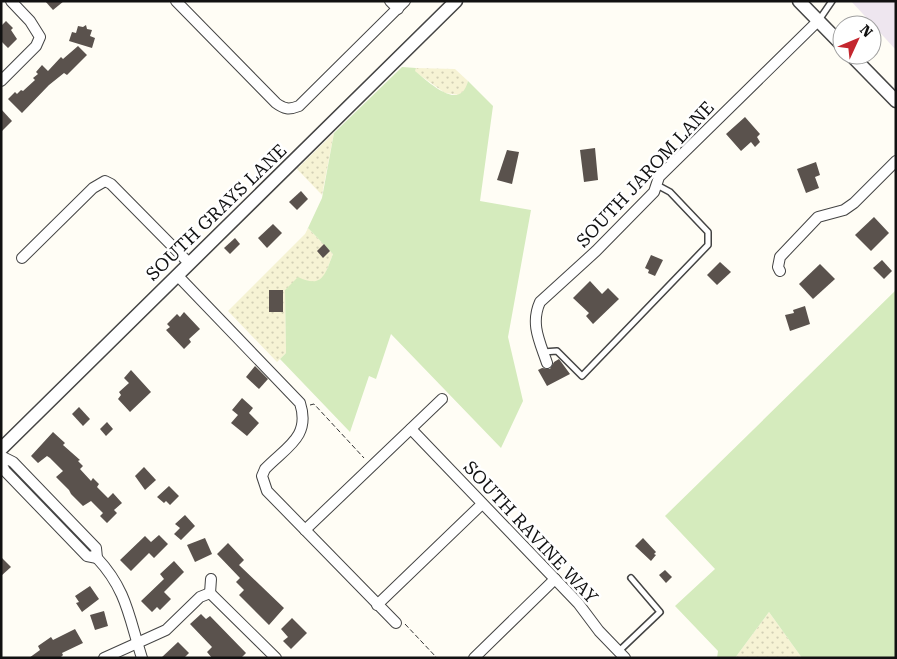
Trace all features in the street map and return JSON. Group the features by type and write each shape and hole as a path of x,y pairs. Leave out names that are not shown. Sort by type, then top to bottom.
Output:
{"street":[{"path":"1,81 36,46 40,37 30,21 11,1"},
{"path":"176,1 276,103 283,108 292,109 299,106 398,4"},
{"name":"SOUTH GRAYS LANE","path":"1,449 456,1"},
{"path":"799,1 832,35"},
{"name":"SOUTH JAROM LANE","path":"547,363 535,330 535,313 540,302 596,251 654,192 659,177 818,21"},
{"path":"861,65 896,101"},
{"path":"780,271 778,267 780,257 818,217 844,210 854,203 896,161"},
{"path":"22,258 93,188 104,181 111,184 189,263"},
{"path":"177,275 296,397 302,407 304,424 301,433 272,462 262,476 267,491 396,623"},
{"path":"305,530 442,399"},
{"name":"SOUTH RAVINE WAY","path":"411,429 555,579 622,654"},
{"path":"1,456 13,462 96,548 97,558"},
{"path":"1,463 5,471 87,556 97,558 110,572 123,594 142,658"},
{"path":"377,605 482,504"},
{"path":"211,579 210,593 276,658"},
{"path":"474,658 555,579"},
{"path":"104,658 166,630 200,596 210,593"}],"lane":[{"path":"818,21 832,1"},
{"path":"543,352 556,351 582,376 708,245 708,232 670,192 657,184"},
{"path":"622,654 660,612 631,578"}],"path":[{"path":"302,407 314,404 372,466"},
{"path":"396,623 404,624 437,658"}],"shaded area":[{"path":"851,1 896,1 896,50 882,35 882,15 864,15"},
{"path":"416,68 455,69 468,81 466,89 459,95 445,93 414,71"},
{"path":"334,133 322,195 297,169"},
{"path":"308,228 333,254 324,277 318,281 285,290 286,353 277,362 228,311 305,234"},
{"path":"769,612 802,658 735,658"}],"green space":[{"path":"402,67 416,68 415,71 428,82 451,95 458,94 464,90 468,81 493,106 480,201 531,210 508,337 523,401 501,448 391,334 376,379 369,376 350,432 280,359 286,353 285,290 298,277 313,281 322,277 328,268 333,254 308,228 322,198 334,133"},
{"path":"896,290 896,658 802,658 769,612 735,658 717,658 718,651 675,606 715,569 665,516"}],"building":[{"path":"45,1 64,1 53,10"},
{"path":"6,21 13,28 11,30 17,39 8,48 1,41 1,26"},
{"path":"86,25 87,29 92,30 90,36 95,38 92,48 69,41 72,32 76,33 78,26 83,27"},
{"path":"78,46 87,55 67,75 64,73 49,85 22,113 8,99 15,92 17,94 21,90 23,91 35,80 33,78 38,74 36,72 42,65 48,71 61,57 63,59"},
{"path":"1,109 12,121 1,132"},
{"path":"745,117 760,134 757,137 760,142 755,147 751,142 741,151 726,134"},
{"path":"595,148 598,180 584,182 580,150"},
{"path":"507,150 519,152 512,184 497,180"},
{"path":"816,162 820,175 815,177 819,188 806,193 797,169"},
{"path":"301,191 308,199 297,210 289,202"},
{"path":"874,217 889,233 871,251 855,235"},
{"path":"273,224 282,233 267,248 258,238"},
{"path":"235,238 240,244 230,254 224,248"},
{"path":"324,244 330,251 323,258 317,251"},
{"path":"651,255 663,260 655,276 648,273 649,270 645,268"},
{"path":"882,260 892,271 884,279 873,268"},
{"path":"720,262 731,272 717,285 707,275"},
{"path":"820,264 835,279 813,299 799,284"},
{"path":"590,281 602,294 608,288 619,299 593,324 586,316 589,313 573,298"},
{"path":"269,290 283,290 283,312 269,312"},
{"path":"805,306 810,324 790,331 785,315 794,313 793,310"},
{"path":"184,312 200,329 189,339 191,342 184,349 166,330 170,327 167,324 177,314 180,317"},
{"path":"559,359 570,374 547,386 538,370 542,368 550,369 554,362"},
{"path":"255,366 268,379 259,389 246,377"},
{"path":"131,370 151,392 130,412 118,399 121,395 119,392 129,383 124,378"},
{"path":"242,398 253,408 249,413 259,423 247,436 231,423 238,415 232,410"},
{"path":"79,407 90,419 83,426 72,414"},
{"path":"107,422 113,429 106,436 100,429"},
{"path":"53,432 65,443 63,445 80,460 78,461 83,466 80,469 91,481 93,478 99,484 97,487 108,498 113,493 122,503 114,510 117,513 107,523 100,516 103,513 91,501 83,506 56,477 63,471 50,458 47,456 38,463 31,456"},
{"path":"144,467 156,480 145,490 135,476"},
{"path":"169,486 179,496 170,505 157,497"},
{"path":"185,515 195,526 181,540 174,534 180,528 175,524"},
{"path":"159,535 168,544 154,558 149,553 131,571 120,560 145,536 151,542"},
{"path":"205,538 212,554 195,562 187,545"},
{"path":"643,538 656,552 651,561 635,546"},
{"path":"228,543 244,560 239,565 284,608 269,625 239,595 244,590 236,582 240,578 217,554"},
{"path":"1,557 11,567 1,576"},
{"path":"174,561 184,572 164,592 171,599 160,610 157,607 152,612 141,601 164,579 160,574"},
{"path":"665,570 672,577 666,583 659,575"},
{"path":"90,586 99,599 82,612 76,603 79,602 75,596"},
{"path":"104,611 108,626 95,630 90,615"},
{"path":"201,614 206,619 210,616 246,653 241,658 212,658 207,652 212,647 190,624"},
{"path":"292,618 307,633 291,649 283,641 288,637 281,629"},
{"path":"75,629 83,643 62,653 63,655 60,658 29,658 40,650 38,646 51,637 53,640"},
{"path":"178,642 189,653 184,658 161,658"}]}
